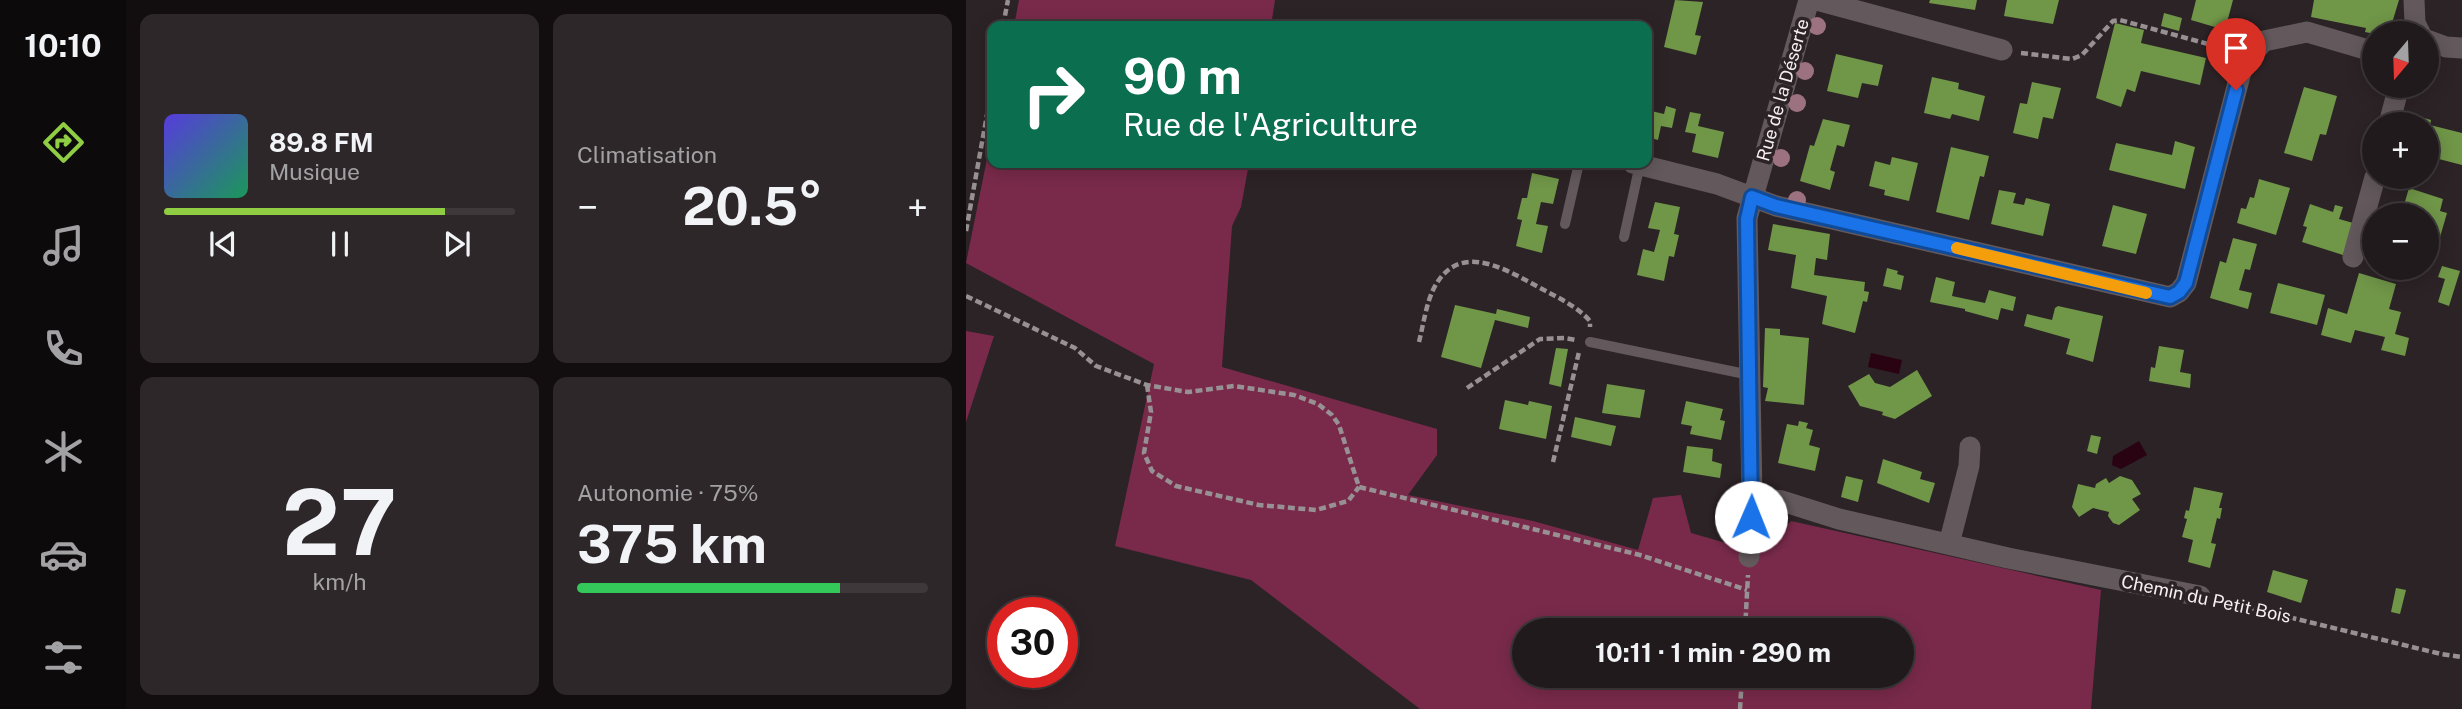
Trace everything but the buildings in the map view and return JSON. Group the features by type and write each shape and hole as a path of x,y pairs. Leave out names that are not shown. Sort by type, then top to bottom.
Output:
{"street":[{"name":"Rue de la Déserte","path":"1749,557 1752,497 1747,219 1808,0"},
{"path":"1817,0 2002,50"},
{"path":"2414,0 2415,21"},
{"path":"1652,168 1717,184 1776,206 2170,297 2179,292 2186,283 2243,64 2264,41 2307,32 2362,48"},
{"path":"2440,45 2462,48"},
{"path":"2353,257 2372,189"},
{"path":"1949,544 1969,466 1970,447"},
{"name":"Chemin du Petit Bois","path":"1752,497 1782,501 1839,519 2008,558 2200,596"}],"lane":[{"path":"1565,224 1578,168"},
{"path":"1624,237 1635,168"},
{"path":"1590,342 1749,374"}],"path":[{"path":"1004,21 1008,0"},
{"path":"2002,50 2072,60 2082,55 2113,21 2120,20 2251,55"},
{"path":"966,231 987,115"},
{"path":"1419,342 1433,290 1446,272 1459,264 1476,261 1517,275 1581,310 1590,321 1590,342"},
{"path":"966,296 1075,348 1096,366 1147,385 1188,392 1234,386 1294,395 1318,404 1332,415 1339,425 1359,486"},
{"path":"1466,388 1540,339 1565,338 1590,342"},
{"path":"1553,462 1580,350 1590,342"},
{"path":"1147,385 1151,412 1144,453 1152,471 1176,486 1259,505 1316,510 1348,502 1359,486"},
{"path":"1359,486 1640,555 1747,590 1746,618"},
{"name":"Chemin du Petit Bois","path":"2200,596 2462,657"},
{"path":"1740,709 1741,688"}],"shaded area":[{"path":"1019,0 1275,0 1272,21 1015,21"},
{"path":"987,159 987,168 1248,168 1241,207 1232,226 1222,367 1437,429 1437,455 1408,495 1533,521 1638,550 1653,498 1681,495 1691,533 1761,553 1791,521 2101,590 2091,709 1420,709 1251,580 1115,546 1154,364 966,263"},
{"path":"966,331 994,336 966,422"},
{"path":"1871,353 1902,360 1899,374 1868,367"},
{"path":"2139,441 2147,455 2121,469 2112,465 2113,456"}],"slow traffic":[{"path":"1957,248 2146,293"}],"route":[{"path":"1751,517 1747,219 1752,197 1776,206 2170,297 2179,292 2186,283 2236,90"}]}
